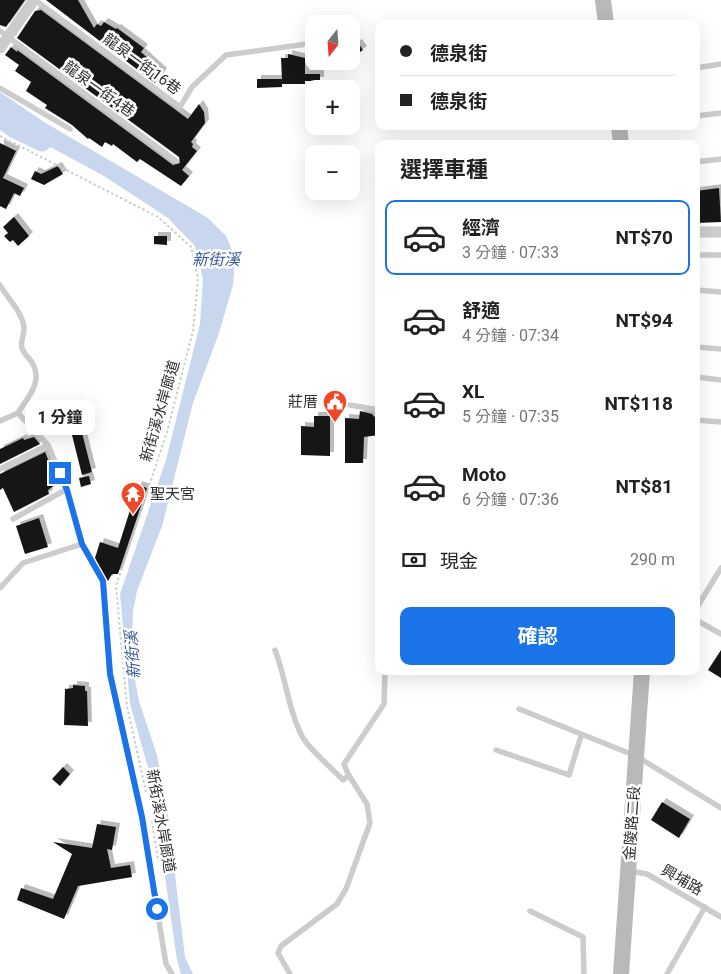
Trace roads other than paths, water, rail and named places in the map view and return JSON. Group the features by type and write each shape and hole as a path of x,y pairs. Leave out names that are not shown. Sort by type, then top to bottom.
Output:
{"main road":[{"path":"603,0 606,20"},
{"name":"金陵路二段","path":"621,974 642,675"}],"street":[{"path":"0,48 4,34 35,0"},
{"path":"700,232 721,232"}],"lane":[{"name":"龍泉一街16巷","path":"35,0 180,107 192,87 226,55 305,44"},
{"name":"龍泉一街4巷","path":"4,34 176,161"},
{"path":"700,67 721,64"},
{"path":"0,88 70,129"},
{"path":"700,116 721,113"},
{"path":"700,162 721,159"},
{"path":"700,255 721,255"},
{"path":"0,285 21,318 24,329 21,340 22,351 33,364 36,373 35,388 18,413 0,421"},
{"path":"700,290 721,292"},
{"path":"700,347 721,349"},
{"path":"700,377 721,380"},
{"path":"350,405 375,409"},
{"path":"18,413 48,445 67,490 82,544 103,581 110,674 142,817 166,964 172,974"},
{"path":"700,420 721,422"},
{"path":"0,469 48,445"},
{"path":"13,519 67,490"},
{"path":"0,588 23,563 82,544"},
{"path":"700,602 721,568"},
{"path":"700,622 721,634"},
{"path":"275,650 282,668 288,697 304,739 343,780 348,775"},
{"path":"290,974 278,953 281,946 337,904 346,889 370,822 366,804 348,775 344,764 384,704 385,675"},
{"path":"519,709 581,736 636,756 721,808"},
{"path":"496,750 569,774 581,736"},
{"name":"興埔路","path":"628,870 647,874 721,917"},
{"path":"667,974 705,907"},
{"path":"530,911 583,937 584,974"}],"water":[{"name":"新街溪","path":"0,92 44,122 208,218 226,236 235,257 233,285 219,333 193,403 162,526 137,591 133,611 134,675 139,701 157,755 166,801 185,957 193,974 181,974 177,960 154,799 153,777 147,764 130,704 120,594 166,460 200,324 203,279 195,246 168,218 104,176 0,120"}],"waterway":[{"name":"新街溪","path":"0,118 15,129 42,142"}],"place":[{"name":"莊厝","path":"335,423"},
{"name":"聖天宮","path":"133,515"}]}
